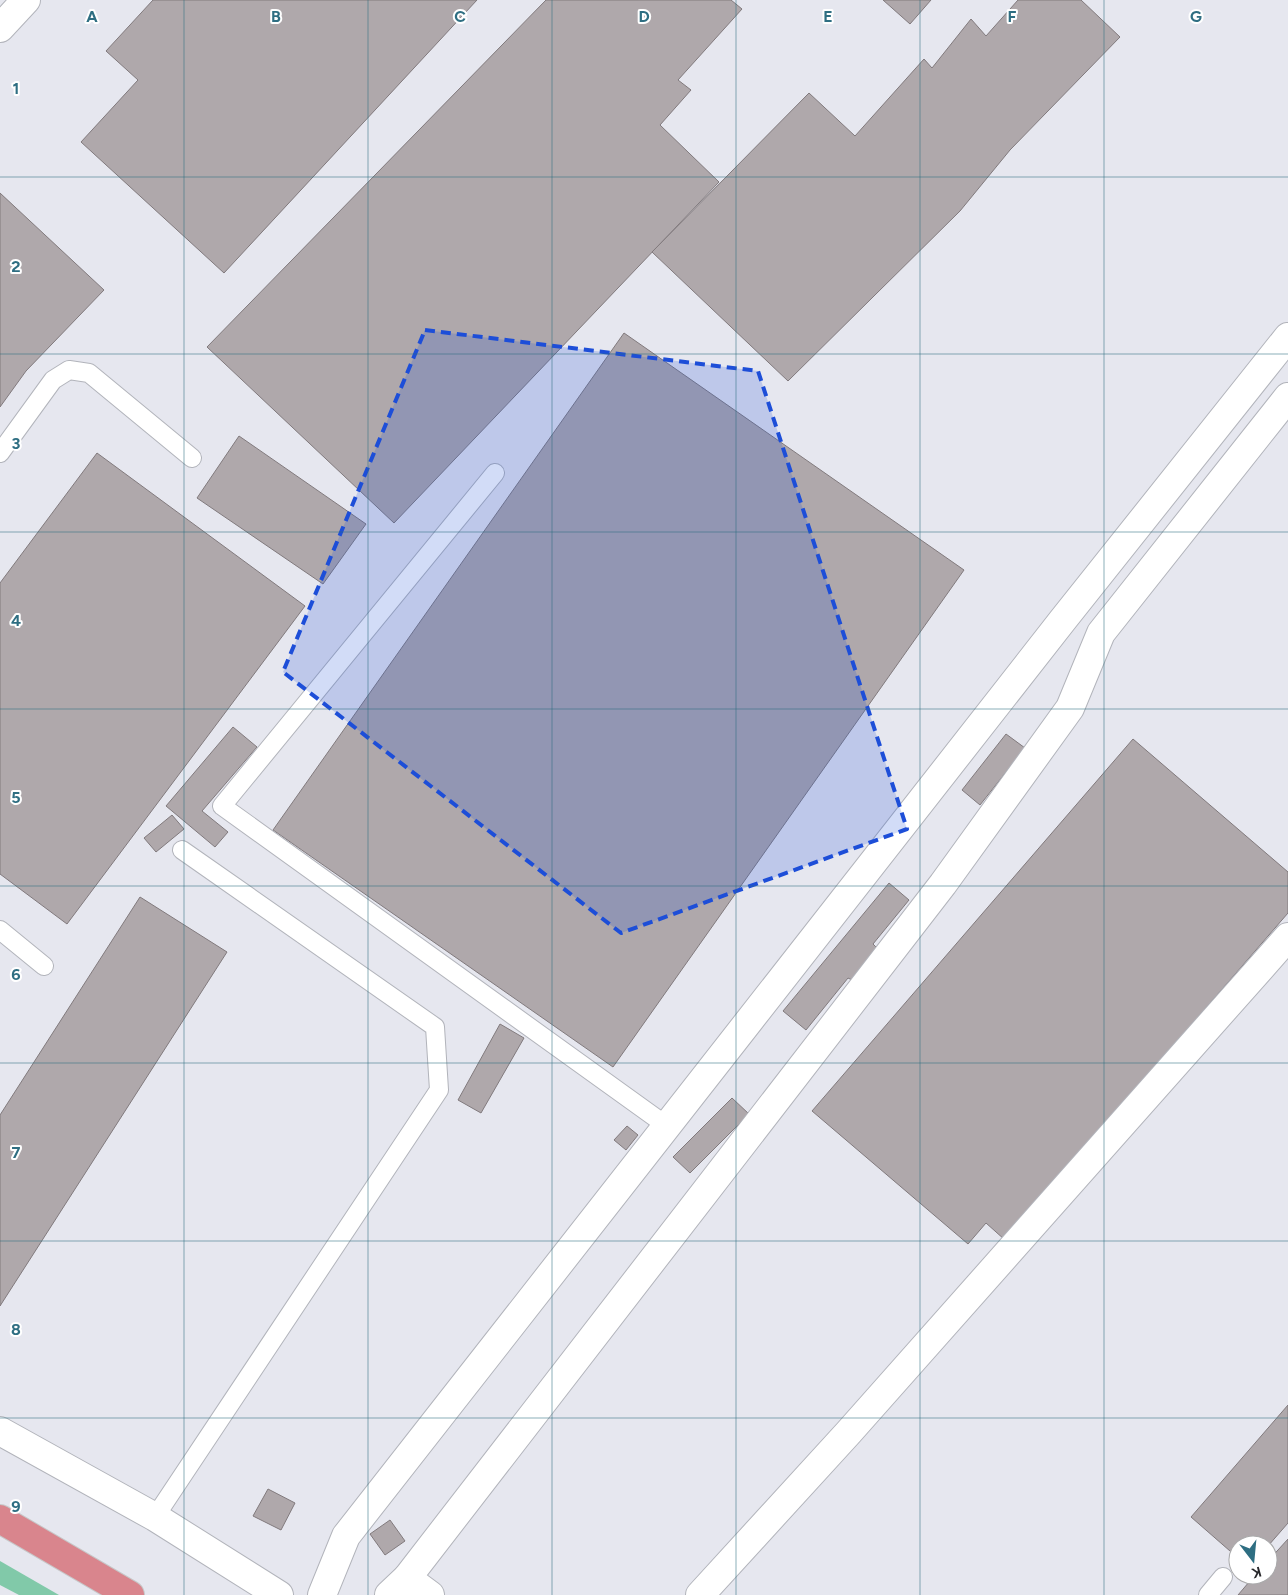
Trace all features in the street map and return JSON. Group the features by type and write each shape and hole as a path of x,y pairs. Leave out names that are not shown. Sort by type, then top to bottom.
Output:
{"highway":[{"path":"0,1519 130,1595"}],"street":[{"path":"0,28 26,0"},
{"path":"322,1595 346,1536 1056,629 1288,337"},
{"path":"430,1595 398,1586 943,884 1070,708 1101,634 1288,397"},
{"path":"700,1595 849,1432 1288,937"},
{"path":"0,1431 155,1517 279,1595"}],"lane":[{"path":"0,453 53,380 69,370 89,373 192,458"},
{"path":"495,472 222,806 667,1126"},
{"path":"155,1517 439,1090 435,1027 182,850"},
{"path":"0,930 44,966"},
{"path":"1208,1595 1223,1577"}],"highlighted area":[{"path":"425,330 758,371 907,829 621,933 283,672"}],"green space":[{"path":"0,1561 59,1595 19,1595 0,1585"}],"building":[{"path":"153,0 477,0 224,273 81,142 138,80 106,51"},
{"path":"546,0 731,0 742,9 678,80 691,90 660,125 719,182 394,523 207,347"},
{"path":"883,0 931,0 910,24"},
{"path":"1018,0 1081,0 1120,37 1010,150 960,211 788,381 652,252 809,93 855,136 924,59 932,68 971,19 986,36"},
{"path":"0,193 104,290 26,371 0,407"},
{"path":"624,333 964,570 613,1067 273,830"},
{"path":"239,436 366,524 323,584 197,498"},
{"path":"97,453 305,606 67,924 0,874 0,583"},
{"path":"233,727 257,747 202,811 228,832 215,847 166,806"},
{"path":"1006,734 1025,748 980,805 962,790"},
{"path":"1133,739 1288,872 1288,913 1005,1240 986,1223 968,1244 812,1111"},
{"path":"172,815 184,829 156,852 144,838"},
{"path":"889,883 909,900 873,944 884,955 860,984 848,978 806,1030 783,1011"},
{"path":"140,897 227,952 0,1306 0,1115"},
{"path":"500,1024 524,1038 481,1113 458,1100"},
{"path":"732,1098 749,1114 690,1173 673,1157"},
{"path":"627,1126 638,1135 626,1150 614,1140"},
{"path":"1288,1405 1288,1523 1278,1535 1228,1535 1228,1549 1191,1517"},
{"path":"268,1489 295,1503 281,1530 253,1516"},
{"path":"390,1520 405,1541 385,1555 370,1534"},
{"path":"1288,1539 1288,1595 1238,1595 1246,1585 1278,1585 1278,1550"}]}
